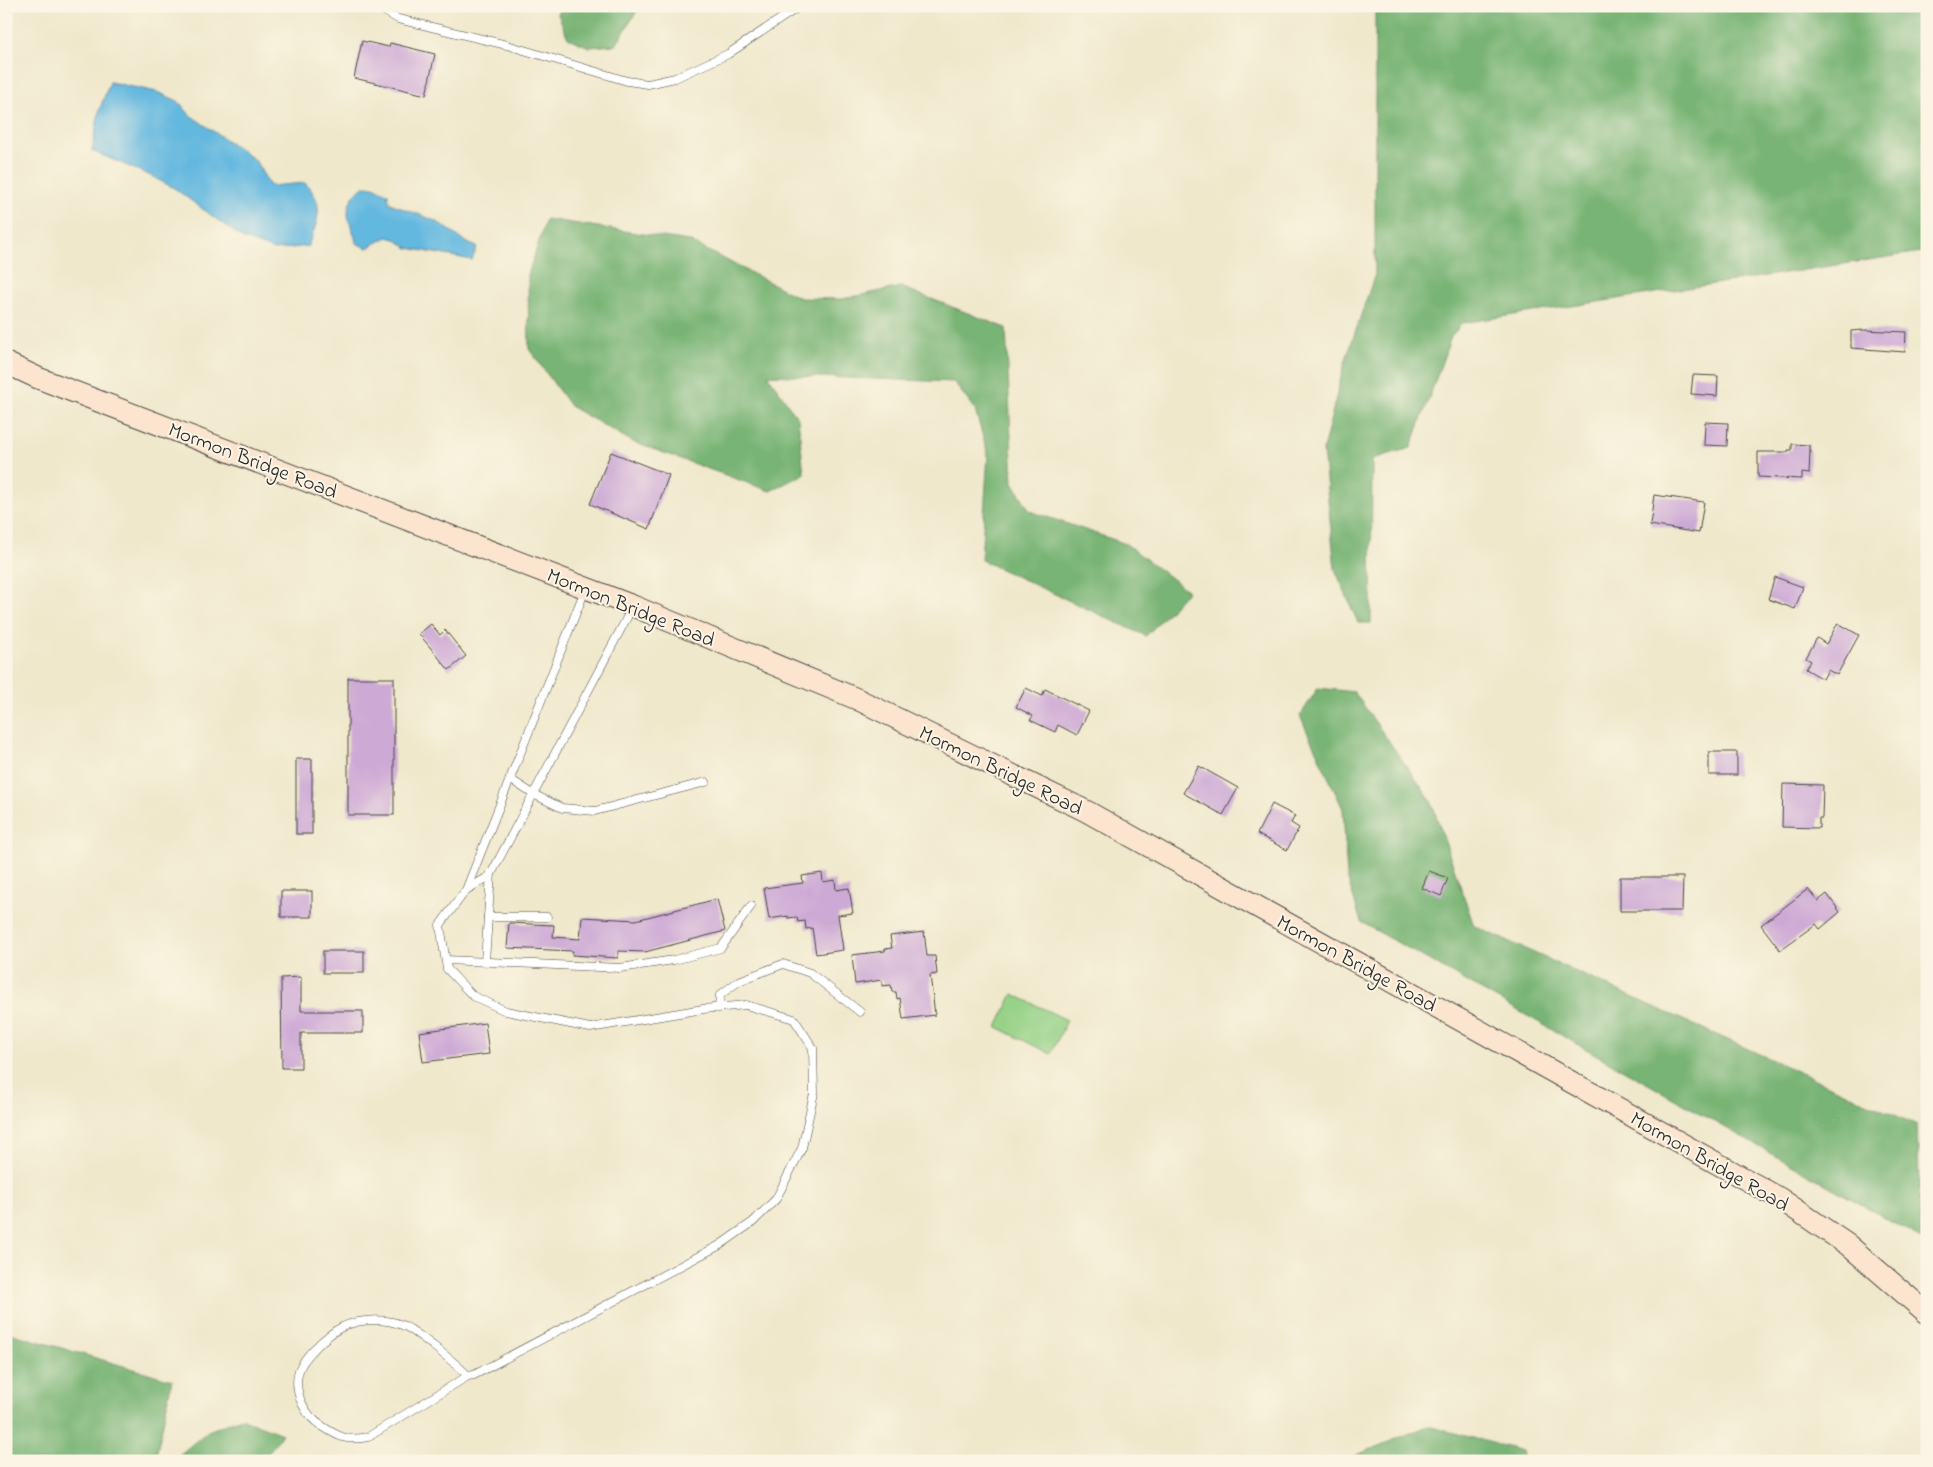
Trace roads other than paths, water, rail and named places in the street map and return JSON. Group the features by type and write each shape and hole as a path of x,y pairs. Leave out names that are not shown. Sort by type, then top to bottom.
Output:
{"main road":[{"name":"Mormon Bridge Road","path":"6,363 47,382 633,606 857,699 1086,812 1779,1198 1848,1245 1927,1313"}],"lane":[{"path":"376,6 398,19 507,45 627,81 648,84 675,78 728,54 800,6"},
{"path":"468,1376 419,1336 402,1325 380,1320 354,1323 341,1328 323,1341 309,1355 298,1373 298,1389 303,1406 318,1424 333,1433 352,1440 368,1437 468,1376 474,1375 720,1245 753,1222 776,1200 802,1148 814,1092 813,1048 794,1019 746,1005 590,1028 506,1011 473,996 447,968 440,925 466,890 586,588"},
{"path":"466,890 490,876 633,606"},
{"path":"510,779 533,794 562,808 595,811 706,782"},
{"path":"485,961 491,873"},
{"path":"446,960 620,968 674,960 721,948 751,906"},
{"path":"488,917 547,916"},
{"path":"719,1008 720,995 739,981 783,964 810,973 860,1012"}],"water":[{"path":"110,82 157,92 178,101 190,115 255,160 270,186 305,183 312,191 318,205 317,220 308,246 274,250 242,238 174,188 149,175 92,151 99,111"},
{"path":"366,186 383,191 388,194 389,202 437,222 466,242 477,247 472,260 408,248 395,239 387,237 367,248 356,243 349,220 348,209 354,195"}]}
